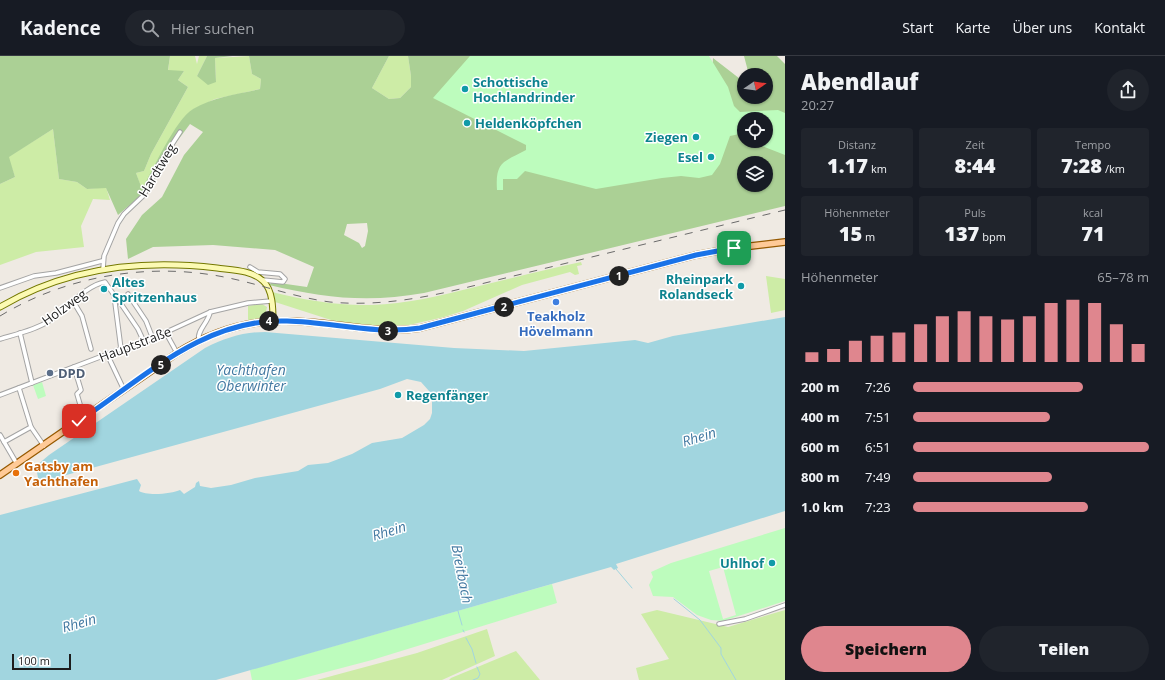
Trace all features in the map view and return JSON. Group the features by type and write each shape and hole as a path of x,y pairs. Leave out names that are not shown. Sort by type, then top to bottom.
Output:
{"main road":[{"path":"0,474 44,446 177,353 199,340 236,326 273,321 316,323 389,331 420,328 696,255 734,248 785,242"}],"street":[{"name":"Hardtweg","path":"102,270 102,262 118,223 124,214 144,195 158,166 180,132"},
{"path":"0,288 34,276 56,273 102,262"},
{"path":"0,307 43,286 74,276 141,264 177,264 247,272 263,280 283,282 285,279 280,274 258,272 250,267"},
{"path":"263,280 267,286 271,301 273,321"},
{"name":"Holzweg","path":"0,339 20,334 47,322 97,284 104,282 114,295"},
{"path":"128,294 146,321 154,339"},
{"path":"114,295 138,329 144,342"},
{"path":"114,295 121,349"},
{"path":"73,301 82,316 91,349"},
{"name":"Hauptstraße","path":"0,395 107,354 154,339 210,312 248,303 271,301"},
{"path":"199,340 198,336 208,319 210,312"},
{"path":"166,333 177,353"},
{"path":"20,334 32,383"},
{"path":"107,354 124,390"},
{"path":"76,366 81,390 77,394 84,418"},
{"path":"19,388 31,427 44,446"},
{"path":"4,442 31,427"},
{"path":"0,435 17,464"},
{"path":"719,624 745,619 785,605"}],"green space":[{"path":"0,56 170,56 168,70 184,71 178,80 188,87 151,154 144,171 136,173 142,189 179,123 193,109 226,96 260,89 261,79 252,74 249,56 389,56 372,88 389,99 400,98 411,87 408,56 479,56 711,95 713,58 737,77 737,104 773,104 773,68 747,68 744,56 777,56 785,64 785,206 424,293 404,296 384,298 346,298 309,293 269,285 272,282 307,287 314,267 275,250 213,245 153,247 128,259 126,239 142,215 162,197 184,155 203,132 190,124 169,152 152,186 118,215 106,188 87,189 77,182 59,179 53,129 9,157 15,177 0,184","holes":["367,223 368,231 365,246 362,248 359,243 344,235 347,224"]},
{"path":"170,56 195,56 197,64 199,56 207,56 197,76 216,82 215,58 249,56 252,74 261,79 260,89 215,99 192,110 162,153 142,190 136,173 144,171 151,154 188,87 178,80 184,71 168,71"},
{"path":"207,56 233,56 215,58 216,82 208,85 197,76"},
{"path":"389,56 408,56 411,87 400,98 389,99 372,88"},
{"path":"470,56 709,56 728,87 734,106 740,112 737,112 737,134 730,136 720,164 712,175 699,178 681,176 662,178 596,189 525,171 517,179 503,179 503,190 497,190 499,168 507,160 526,150 526,145 433,98"},
{"path":"778,110 785,113 785,155 767,148 773,148 773,112 740,112"},
{"path":"53,129 59,179 77,182 87,189 106,187 110,200 93,199 81,226 84,247 36,252 0,265 0,184 15,177 8,157"},
{"path":"581,262 582,265 577,266 579,274 575,275 570,272 522,285 463,311 409,325 368,326 331,320 275,302 272,292 309,300 334,303 359,305 385,304 434,297"},
{"path":"766,276 785,279 785,310 771,313"},
{"path":"262,304 267,307 265,317 248,320 248,306"},
{"path":"42,382 46,396 38,399 33,385"},
{"path":"785,528 785,601 723,621 711,620 697,615 673,597 653,596 649,585 653,577 651,572 671,563","holes":["723,567 736,615 723,619 709,571"]},
{"path":"552,584 557,603 372,660 296,680 252,680 250,670"},
{"path":"657,610 728,627 785,610 785,680 639,680 636,668 669,659 641,614"},
{"path":"487,629 495,656 442,680 317,680 417,653"},
{"path":"516,651 540,680 449,680 451,678"}],"water":[{"path":"785,317 785,511 616,564 618,568 614,570 611,567 216,680 0,680 0,515 137,479 141,485 139,491 142,493 159,494 171,493 180,490 184,494 195,487 196,483 199,481 200,486 211,488 231,485 255,478 298,471 308,465 328,463 352,454 372,443 402,438 424,425 430,419 432,413 432,401 429,391 421,382 407,379 380,389 59,477 44,481 38,478 36,466 49,455 212,344 242,334 265,332 454,348 524,351 635,340 648,343 673,336"}],"waterway":[{"path":"616,569 632,588"},
{"path":"674,599 700,620 721,648 721,654 736,680"},
{"name":"Breitbach","path":"458,611 462,625"},
{"name":"Breitbach","path":"466,638 472,649 476,663"},
{"name":"Breitbach","path":"473,680 478,678 480,674 477,667"}],"railway":[{"path":"0,316 25,302 80,282 137,272 166,271 224,277 303,297 330,302 377,303 422,297 785,210"}],"place":[{"name":"Schottische Hochlandrinder","path":"465,89"},
{"name":"Heldenköpfchen","path":"467,123"},
{"name":"Ziegen","path":"696,137"},
{"name":"Esel","path":"711,157"},
{"name":"Rheinpark Rolandseck","path":"741,286"},
{"name":"Altes Spritzenhaus","path":"104,289"},
{"name":"Teakholz Hövelmann","path":"556,302"},
{"name":"DPD","path":"50,373"},
{"name":"Regenfänger","path":"398,395"},
{"name":"Gatsby am Yachthafen","path":"16,473"},
{"name":"Uhlhof","path":"772,563"}],"route":[{"path":"79,421 177,353 212,334 236,326 273,321 287,321 382,331 420,328 696,255 734,248"}],"water label":[{"name":"Yachthafen Oberwinter","path":"251,378"},
{"name":"Rhein","path":"699,437"},
{"name":"Rhein","path":"389,531"},
{"name":"Rhein","path":"79,623"}]}
